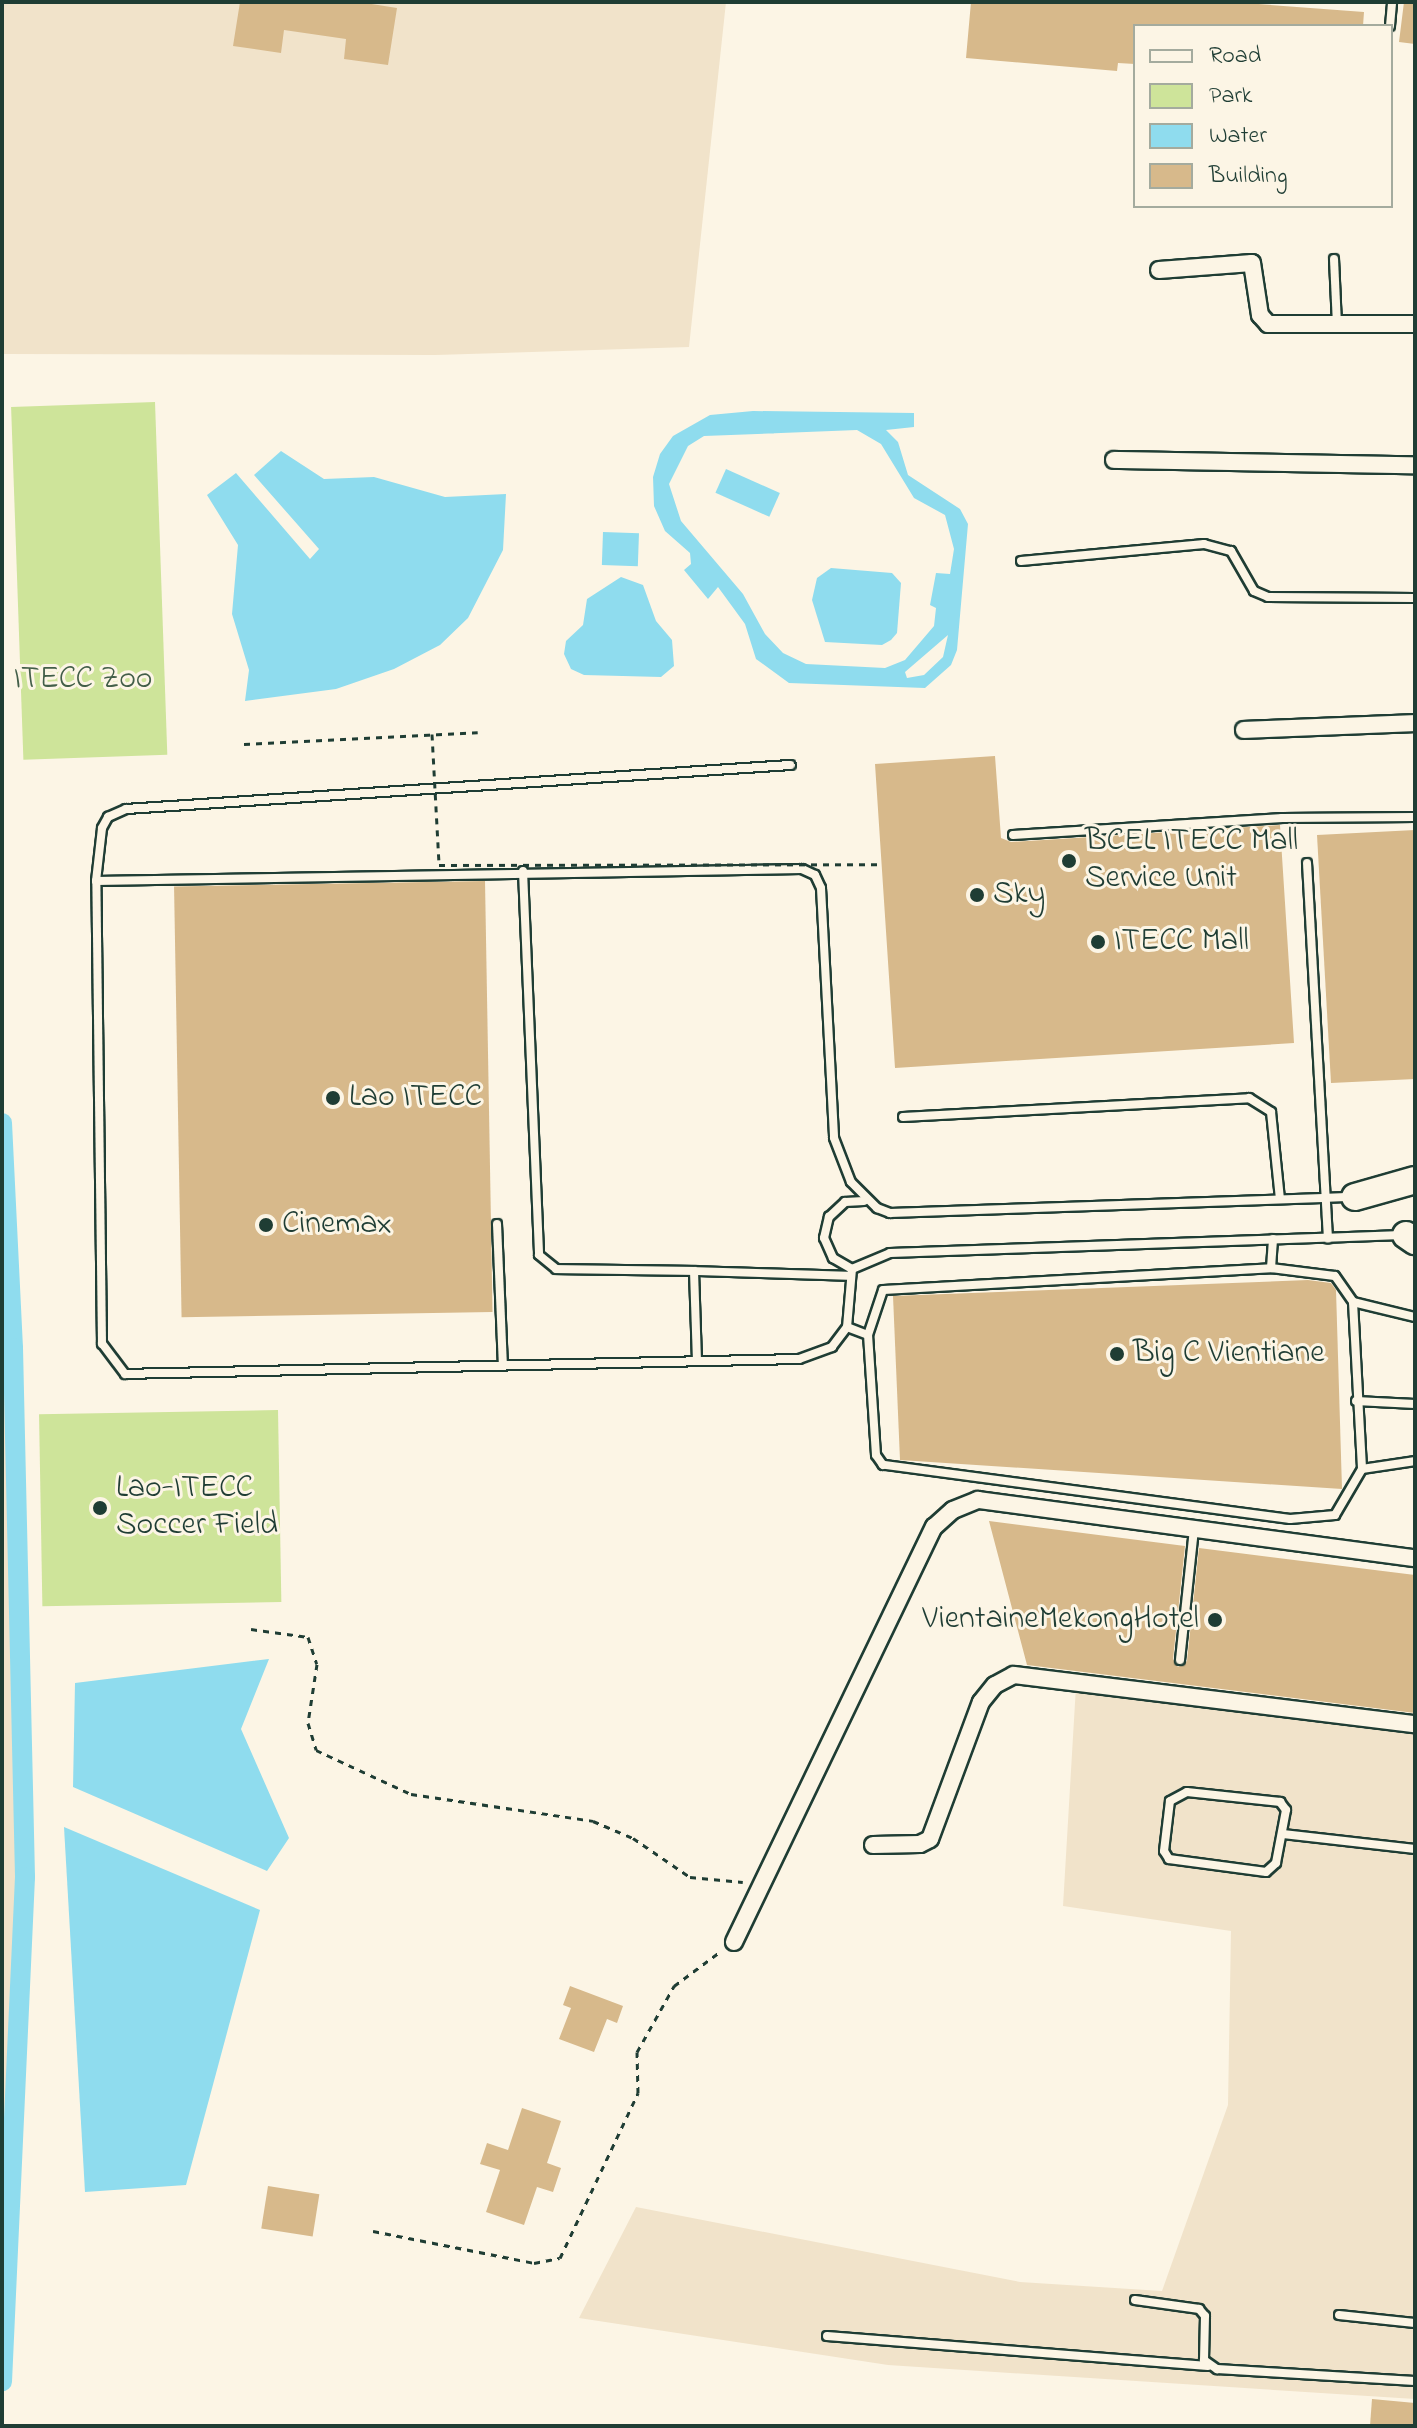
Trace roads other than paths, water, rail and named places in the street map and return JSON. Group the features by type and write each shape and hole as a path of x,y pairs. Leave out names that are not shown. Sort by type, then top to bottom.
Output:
{"main road":[{"path":"1355,1197 1415,1180"}],"street":[{"path":"1159,270 1252,263 1264,321 1415,324"},
{"path":"1114,460 1415,465"},
{"path":"1244,730 1415,723"},
{"path":"734,1942 934,1527 953,1510 978,1500 1415,1558"},
{"path":"873,1845 920,1844 930,1839 981,1702 995,1685 1014,1675 1415,1724"}],"lane":[{"path":"1390,24 1392,2"},
{"path":"1334,259 1337,324"},
{"path":"1021,561 1204,544 1231,551 1254,591 1268,597 1415,598"},
{"path":"791,765 126,809 108,817 102,828 96,881 102,1344 125,1374 799,1359 832,1347 847,1327 852,1272"},
{"path":"1013,835 1282,818 1415,817"},
{"path":"1307,863 1328,1238"},
{"path":"96,881 523,871 802,869 815,875 821,888 834,1138 844,1168 864,1201"},
{"path":"523,871 539,1255 556,1269 852,1272 890,1253 1412,1237"},
{"path":"903,1117 1249,1098 1271,1112 1280,1199"},
{"path":"852,1272 833,1258 824,1238 829,1217 845,1202 864,1201 890,1213 1415,1194"},
{"path":"497,1224 503,1365"},
{"path":"1271,1268 1273,1239"},
{"path":"1271,1268 1335,1276 1353,1302 1362,1469 1335,1515 1290,1519 883,1465 876,1455 868,1335 883,1290 1271,1268"},
{"path":"694,1271 697,1361"},
{"path":"1353,1302 1415,1317"},
{"path":"847,1327 868,1335"},
{"path":"1356,1401 1415,1404"},
{"path":"1362,1469 1415,1461"},
{"path":"1286,1541 1290,1519"},
{"path":"1180,1660 1194,1529"},
{"path":"1187,1792 1280,1802 1286,1810 1283,1834 1280,1855 1266,1872 1179,1862 1164,1851 1170,1801 1187,1792"},
{"path":"1283,1834 1415,1849"},
{"path":"1135,2300 1199,2309 1205,2316 1208,2366"},
{"path":"1339,2315 1415,2323"},
{"path":"827,2336 1415,2381"}],"water":[{"path":"753,411 914,413 914,427 886,430 898,442 908,475 960,509 968,524 957,650 951,665 925,688 789,683 756,659 745,624 718,587 708,599 684,570 691,564 690,553 665,531 654,506 653,477 660,454 673,436 710,415","holes":["857,430 881,444 914,498 945,515 954,549 950,574 936,573 930,605 936,608 934,626 905,660 885,668 806,664 783,653 765,634 743,594 681,521 669,484 688,446 704,436","948,635 943,657 924,675 907,678 905,672"]},
{"path":"281,451 324,479 374,477 445,497 506,494 503,550 468,618 440,645 394,669 336,689 245,701 249,670 232,614 238,545 207,495 236,473 310,559 319,549 254,475"},
{"path":"726,469 780,493 769,517 715,493"},
{"path":"603,532 639,533 638,566 602,565"},
{"path":"831,568 892,573 901,583 897,633 891,640 882,645 825,642 812,600 817,578"},
{"path":"621,577 643,585 656,621 672,640 674,666 661,677 584,675 571,669 564,654 566,641 583,625 587,599"},
{"path":"269,1659 241,1729 289,1838 267,1871 73,1787 75,1683"},
{"path":"64,1827 260,1910 186,2185 85,2192"}],"waterway":[{"path":"2,1123 13,1348 25,1877 2,2381"}],"place":[{"name":"BCEL ITECC Mall Service Unit","path":"1069,861"},
{"name":"Sky","path":"977,895"},
{"name":"ITECC Mall","path":"1098,942"},
{"name":"Lao ITECC","path":"333,1098"},
{"name":"Cinemax","path":"266,1225"},
{"name":"Big C Vientiane","path":"1117,1354"},
{"name":"Lao-ITECC Soccer Field","path":"100,1508"},
{"name":"VientaineMekongHotel","path":"1215,1620"}],"park label":[{"name":"ITECC Zoo","path":"83,680"}]}
